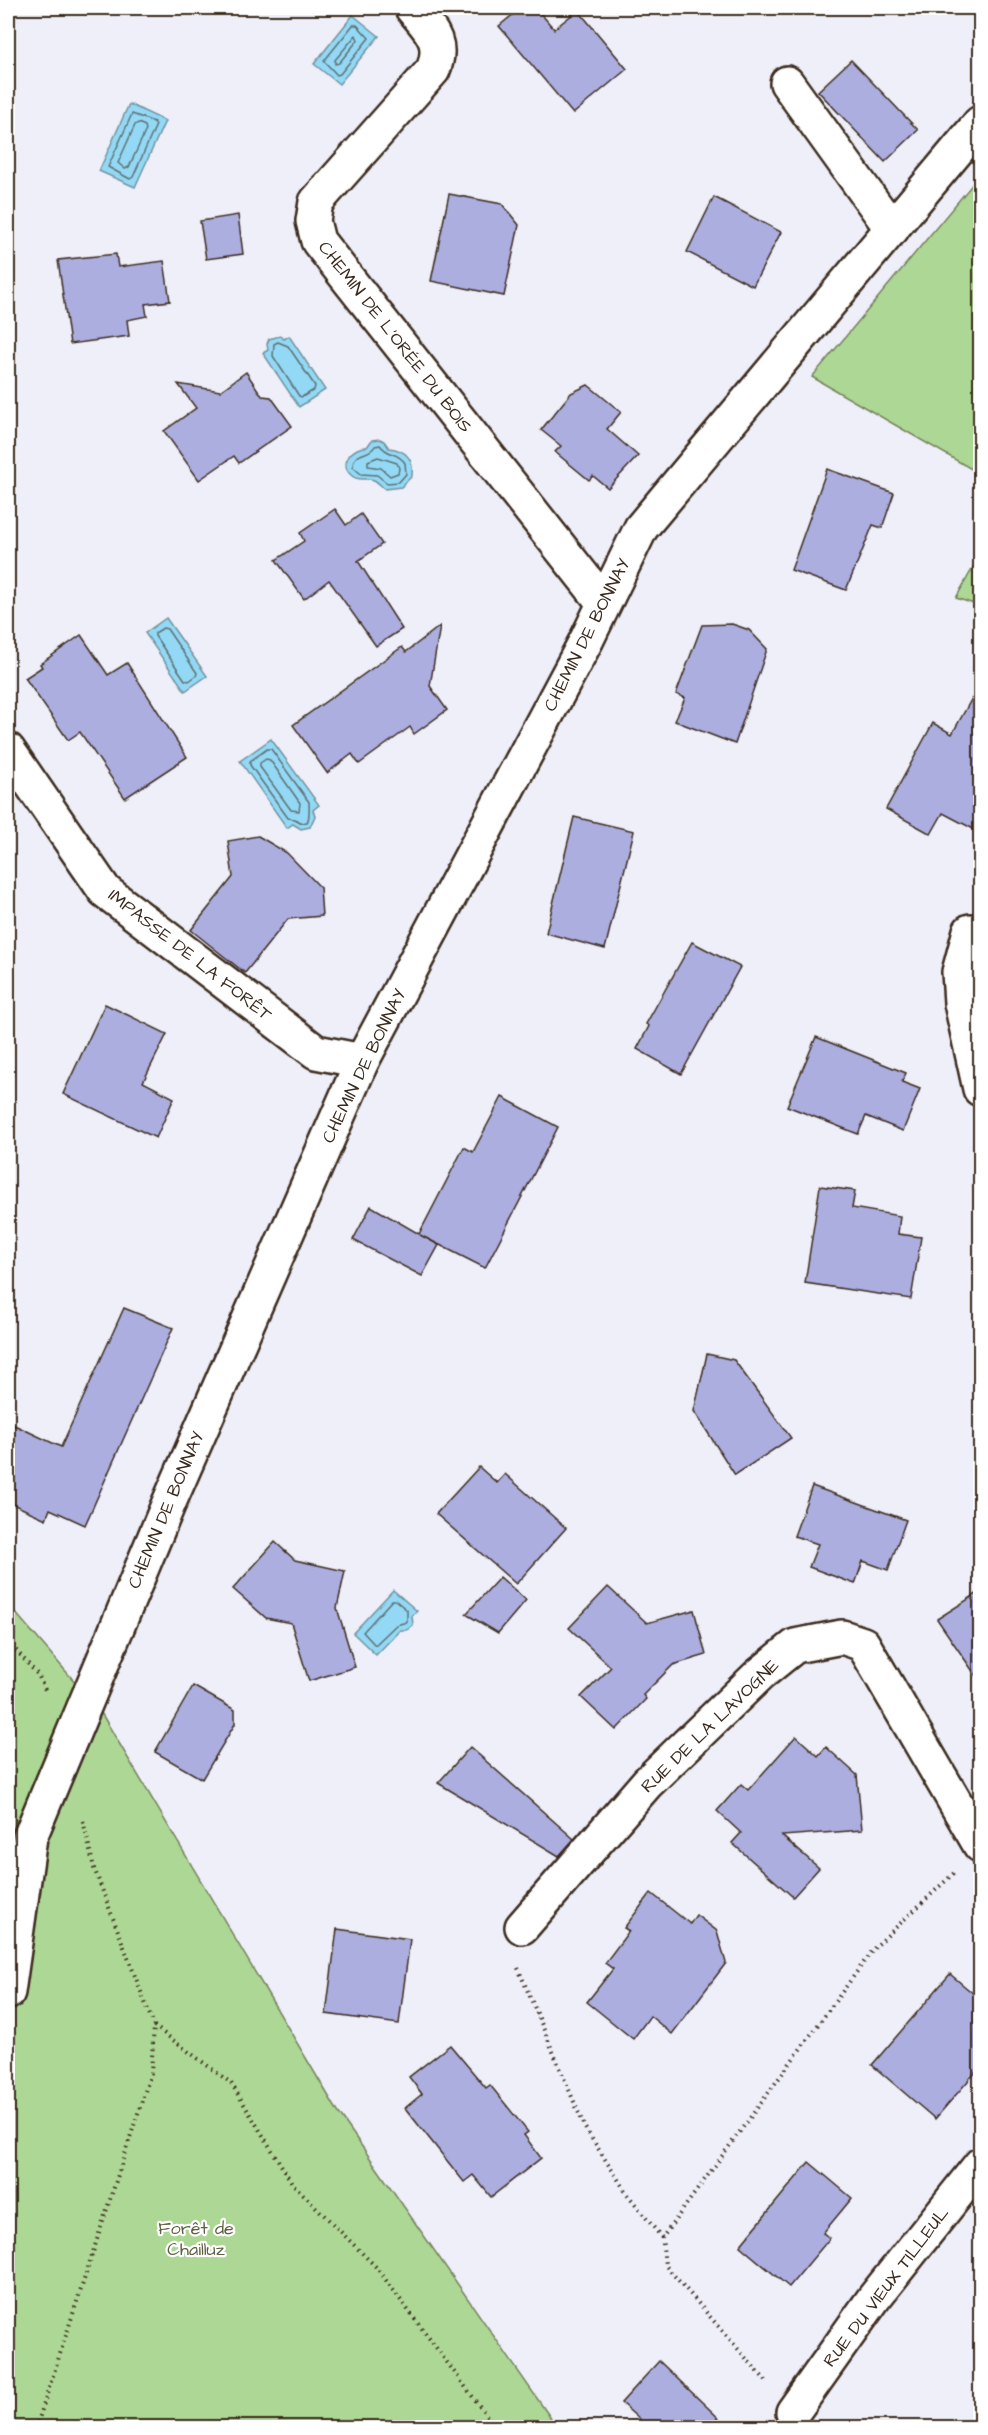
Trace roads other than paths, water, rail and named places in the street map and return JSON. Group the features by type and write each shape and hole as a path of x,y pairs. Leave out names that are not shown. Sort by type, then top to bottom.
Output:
{"street":[{"name":"CHEMIN DE L’ORÉE DU BOIS","path":"412,8 435,36 439,56 433,70 316,202 314,221 318,241 604,603"},
{"path":"787,83 892,228"},
{"name":"CHEMIN DE BONNAY","path":"8,1992 30,1837 172,1494 362,1061 581,650 641,528 981,123"},
{"name":"IMPASSE DE LA FORÊT","path":"8,750 105,891 316,1052 362,1061"},
{"path":"969,931 959,972 961,1003 981,1089"},
{"name":"RUE DE LA LAVOGNE","path":"522,1927 647,1784 759,1675 795,1646 842,1637 863,1644 981,1845"},
{"name":"RUE DU VIEUX TILLEUL","path":"793,2412 874,2298 981,2165"}],"water":[{"path":"353,15 379,36 339,84 314,64"},
{"path":"129,104 165,121 135,187 99,171"},
{"path":"280,336 284,339 289,336 325,390 299,407 263,353 268,350 269,339"},
{"path":"380,439 389,448 404,453 410,460 412,476 401,487 385,489 374,480 354,477 347,470 347,461 352,452 367,447 372,440"},
{"path":"166,618 207,676 185,691 145,633"},
{"path":"271,739 319,805 313,810 315,816 310,827 301,829 293,824 287,828 240,761"},
{"path":"393,1590 417,1611 412,1616 413,1625 407,1630 400,1630 376,1655 353,1633"}],"park label":[{"name":"Forêt de Chailluz","path":"196,2238"}]}
